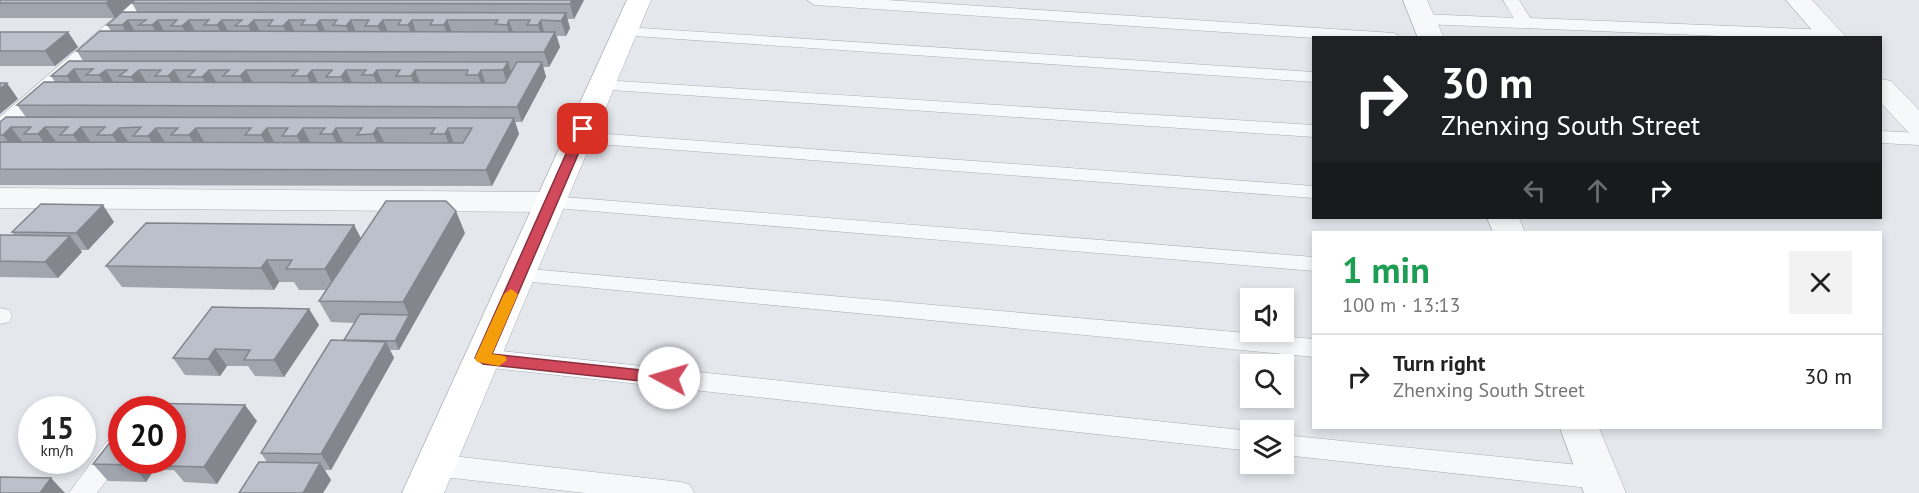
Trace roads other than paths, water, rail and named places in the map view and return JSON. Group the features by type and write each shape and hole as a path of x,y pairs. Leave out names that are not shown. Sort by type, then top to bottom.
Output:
{"street":[{"path":"0,132 149,0"},
{"path":"429,479 639,0"},
{"path":"1798,0 1832,36"},
{"path":"1882,88 1919,127"},
{"path":"0,198 551,202"},
{"path":"1580,429 1602,486"}],"lane":[{"path":"815,0 1364,36"},
{"path":"1511,0 1525,23"},
{"path":"1423,19 1832,36"},
{"path":"626,32 1312,78"},
{"path":"602,85 1312,131"},
{"path":"1882,137 1919,139"},
{"path":"579,138 1312,192"},
{"path":"551,202 1312,264"},
{"path":"519,275 1312,348"},
{"path":"483,358 1240,440"},
{"path":"1294,446 1602,486"},
{"path":"82,493 108,459"},
{"path":"429,479 681,493"}]}
